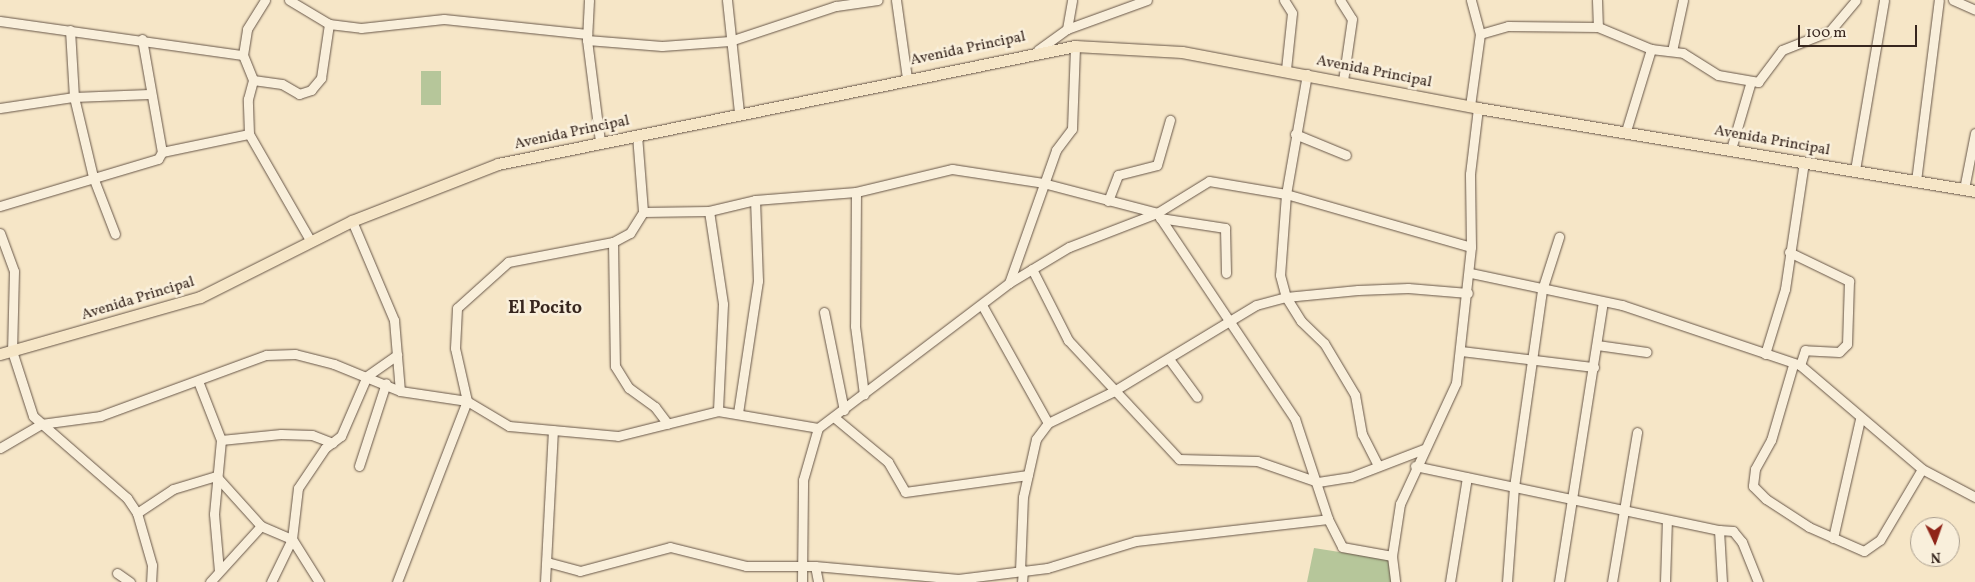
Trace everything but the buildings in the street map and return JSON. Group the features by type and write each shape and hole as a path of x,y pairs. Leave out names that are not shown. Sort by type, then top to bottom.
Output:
{"main road":[{"name":"Avenida Principal","path":"0,354 200,297 310,240 352,221 498,164 1038,50 1075,46 1182,52 1286,69 1474,107 1969,190"}],"street":[{"path":"265,0 247,29 243,55 253,80 249,134 310,240"},
{"path":"289,0 330,24 361,28 444,19 662,46 730,40 836,6 878,0"},
{"path":"588,0 587,37 600,142"},
{"path":"727,0 739,113"},
{"path":"896,0 907,78"},
{"path":"1067,29 1072,0"},
{"path":"1038,50 1067,29 1147,0"},
{"path":"1284,0 1292,13 1286,69"},
{"path":"1340,0 1352,18 1343,81"},
{"path":"1395,582 1392,556 1400,504 1415,466 1453,395 1461,351 1471,272 1470,174 1480,34 1466,0"},
{"path":"1470,0 1470,10"},
{"path":"1597,0 1598,27"},
{"path":"1672,51 1683,0"},
{"path":"1480,34 1508,26 1598,27 1651,50 1672,51 1718,75 1758,82 1782,50 1830,31 1856,0"},
{"path":"1855,170 1884,0"},
{"path":"1916,181 1939,0"},
{"path":"1953,0 1975,10"},
{"path":"0,21 142,39 243,55"},
{"path":"253,80 282,84 299,94 311,90 321,78 330,24"},
{"path":"70,30 74,97 93,177 115,234"},
{"path":"0,206 158,159 162,152 149,94 142,39"},
{"path":"1010,283 1056,150 1072,129 1075,46"},
{"path":"1626,131 1651,50"},
{"path":"1307,74 1294,134 1286,194 1280,275 1286,297 1301,321 1324,343 1355,395 1362,434 1378,465"},
{"path":"1731,149 1751,81"},
{"path":"0,108 74,97 149,94"},
{"path":"1108,201 1118,175 1157,165 1170,120"},
{"path":"1969,190 1975,132"},
{"path":"162,152 249,134"},
{"path":"1294,134 1346,155"},
{"path":"397,582 467,401 454,329 456,310 465,299 508,262 613,242 630,233 643,212 637,135"},
{"path":"1765,354 1785,289 1789,252 1804,162"},
{"path":"643,212 708,211 755,200 856,192 952,169 1044,183 1159,215 1225,228 1226,272"},
{"path":"0,448 41,424 100,416 198,382 266,355 295,354 367,376 400,391 467,401 510,426 618,436 718,410 818,428 835,418 1010,283 1032,269 1093,236 1159,215 1209,181 1286,194 1471,247"},
{"path":"856,192 855,326 864,394"},
{"path":"738,414 758,281 755,200"},
{"path":"708,211 723,304 718,410"},
{"path":"1159,215 1227,320 1295,419 1318,482 1328,519 1344,549 1392,556"},
{"path":"352,221 394,320 400,391"},
{"path":"0,233 14,271 12,351 33,416 127,498 138,513 152,565 151,582"},
{"path":"1506,582 1514,487 1542,290 1559,237"},
{"path":"613,242 616,366 629,388 655,407 668,424"},
{"path":"1789,252 1816,261 1849,281 1847,344 1839,352 1805,350 1797,365 1753,486 1786,513 1864,552 1872,549 1922,469"},
{"path":"1032,269 1068,340 1112,392 1179,459 1199,463 1256,461 1318,482 1351,477 1378,465 1424,449"},
{"path":"1471,272 1542,290 1603,302 1691,326 1797,365 1860,420 1922,469 1975,497"},
{"path":"1022,582 1021,571 1028,475 1036,439 1048,423 1112,392 1169,359 1227,320 1256,305 1286,297 1408,288 1468,293"},
{"path":"1559,582 1574,499 1603,302"},
{"path":"982,305 1048,423"},
{"path":"824,312 844,410"},
{"path":"1597,345 1647,352"},
{"path":"1461,351 1594,367"},
{"path":"271,582 292,539 294,495 333,442 341,436 367,376 397,355"},
{"path":"1169,359 1197,397"},
{"path":"198,382 221,440 216,476 214,545 219,571"},
{"path":"359,466 386,383"},
{"path":"835,418 888,462 905,492 1028,475"},
{"path":"1833,538 1860,420"},
{"path":"802,582 804,567 803,480 818,428"},
{"path":"545,582 553,430"},
{"path":"1612,582 1637,432"},
{"path":"221,440 280,434 312,435 333,442"},
{"path":"1415,466 1623,509 1667,520 1733,532 1742,542 1758,582"},
{"path":"138,513 173,489 216,476"},
{"path":"216,476 261,526 292,539 319,582"},
{"path":"1450,582 1467,477"},
{"path":"547,562 580,571 670,547 746,566 815,566 958,579 1067,564 1104,548 1136,541 1328,519"},
{"path":"1665,582 1667,520"},
{"path":"210,582 261,526"},
{"path":"1719,530 1722,582"},
{"path":"815,566 818,582"},
{"path":"117,573 130,582"}],"green space":[{"path":"421,71 441,71 441,105 421,105"},
{"path":"1314,548 1390,560 1392,582 1307,582"}],"district":[{"name":"El Pocito","path":"545,309"}]}
